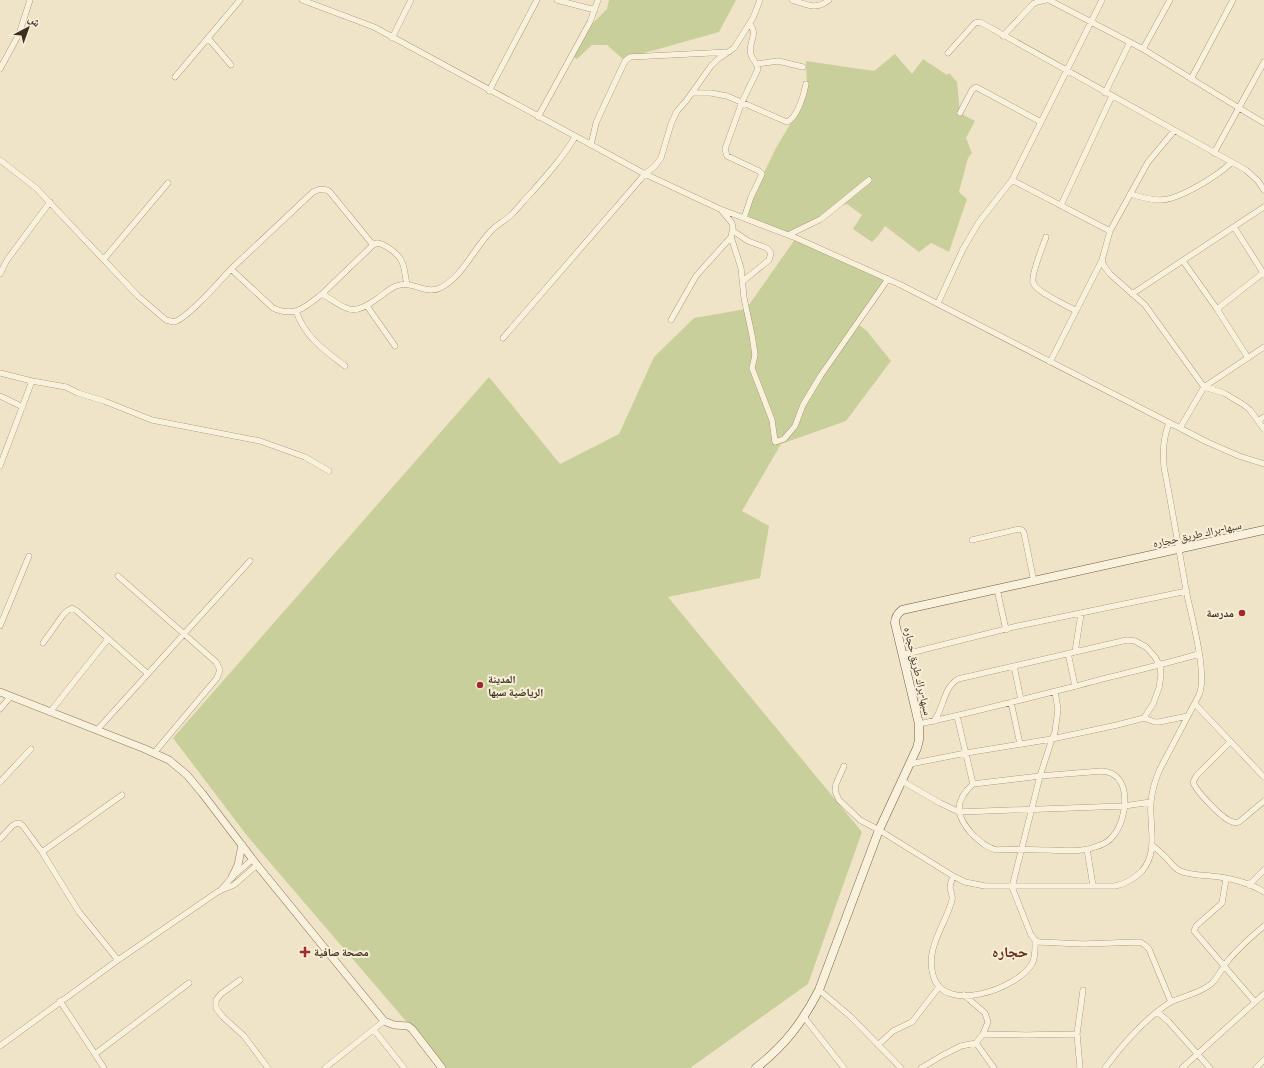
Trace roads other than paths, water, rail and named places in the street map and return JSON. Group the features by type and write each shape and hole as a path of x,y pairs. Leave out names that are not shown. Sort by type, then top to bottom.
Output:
{"main road":[{"name":"سبها-براك طريق حجاره","path":"756,1068 779,1048 804,1017 819,990 879,830 910,764 919,740 919,724 895,620 897,615 902,610 1264,530"}],"street":[{"path":"0,70 19,34 30,0"},
{"path":"175,77 240,0"},
{"path":"302,0 374,27 489,91 645,174 720,209 788,235 888,279 938,303 1050,362 1222,449 1238,456 1264,464"},
{"path":"392,38 411,0"},
{"path":"489,91 536,0"},
{"path":"557,0 595,10"},
{"path":"538,117 590,22 598,0"},
{"path":"503,338 645,174 660,161 677,111 711,66 736,46 750,24 760,0"},
{"path":"792,0 816,7 823,5 829,0"},
{"path":"1003,36 1033,4 1048,0 1143,49 1264,123"},
{"path":"938,303 963,249 979,222 1012,180 1102,0"},
{"path":"1143,49 1170,0"},
{"path":"1192,79 1233,0"},
{"path":"948,53 976,22 980,22 1250,173 1264,190"},
{"path":"744,218 751,197 762,174 759,171 727,156 725,151 742,102 757,72 757,64 750,53 754,33 750,24"},
{"path":"208,38 231,65"},
{"path":"1105,93 1130,42"},
{"path":"591,145 596,123 625,61 630,57 729,52"},
{"path":"757,64 778,61 803,67"},
{"path":"1214,153 1264,62"},
{"path":"692,93 719,94 742,102 787,122 792,119 803,99 806,84"},
{"path":"960,113 972,90 976,87 1041,122"},
{"path":"1060,205 1112,96"},
{"path":"1050,362 1102,260 1110,231 1151,157 1174,131"},
{"path":"322,294 352,310 367,306 394,287 407,284 428,290 435,290 451,280 493,228 511,214 550,173 575,137"},
{"path":"0,160 31,183 153,310 166,320 174,322 181,319 200,302 231,269 319,189 329,191 373,245"},
{"path":"1130,194 1154,199 1171,199 1208,180 1232,163"},
{"path":"788,235 821,219 869,180"},
{"path":"1012,180 1110,231"},
{"path":"104,259 168,183"},
{"path":"0,274 7,260 50,202"},
{"path":"1132,294 1264,207"},
{"path":"720,209 732,223 732,234 740,262 744,298 755,355 752,368 772,420 775,442 784,439 795,426 820,375 888,279"},
{"path":"1217,309 1263,274 1234,227"},
{"path":"732,234 767,248 771,253 769,260 743,281"},
{"path":"671,320 696,276 732,234"},
{"path":"1046,237 1033,278 1034,286 1076,311"},
{"path":"231,269 273,308 282,312 290,313 312,302 322,294 373,245 377,243 382,244 400,258 407,284"},
{"path":"1102,260 1104,266 1110,274 1145,305 1204,387 1224,393 1240,402 1261,418 1264,429"},
{"path":"1183,261 1217,309 1248,358"},
{"path":"367,306 395,346"},
{"path":"296,311 308,334 330,355 345,366"},
{"path":"1180,428 1204,387 1264,347"},
{"path":"0,373 66,387 78,393 118,406 152,420 260,441 305,457 329,471"},
{"path":"0,466 32,381"},
{"path":"0,396 23,406"},
{"path":"844,766 836,784 835,791 839,800 860,820 879,830 953,876 975,885 1012,887 1115,886 1130,882 1147,865 1151,857 1153,846 1152,792 1160,769 1195,704 1202,685 1199,654 1186,591 1163,451 1164,437 1169,422"},
{"path":"972,540 1019,529 1022,530 1024,533 1034,582"},
{"path":"0,626 29,556"},
{"path":"97,730 250,561"},
{"path":"118,576 216,662 219,667 217,678 154,753"},
{"path":"997,590 1006,630"},
{"path":"902,655 1006,630 1186,591"},
{"path":"43,643 63,615 72,608 148,674"},
{"path":"1075,652 1081,614"},
{"path":"50,712 108,639"},
{"path":"934,721 940,714 947,692 956,680 1124,640 1130,640 1146,647 1155,657 1160,666 1160,688 1153,704 1144,718"},
{"path":"1068,653 1075,686"},
{"path":"919,724 958,716 1160,666 1199,654"},
{"path":"1014,666 1021,700"},
{"path":"0,692 154,753 169,760 187,775 257,865 384,1021 394,1025 408,1026 412,1029 442,1068"},
{"path":"953,876 950,887 952,898 936,940 932,957 933,975 939,987 947,993 964,995 976,994 994,990 1006,985 1032,964 1035,952 1035,940 1029,931 1012,887 1040,776 1055,732 1058,714 1056,692"},
{"path":"0,709 11,696"},
{"path":"1011,702 1020,744"},
{"path":"1195,704 1264,777"},
{"path":"958,716 973,784"},
{"path":"910,764 1052,739 1144,718 1159,722 1188,716"},
{"path":"1230,742 1197,775 1193,782 1194,787 1209,804 1232,822 1239,822 1264,801"},
{"path":"0,782 31,749"},
{"path":"1102,771 1109,772 1117,777 1120,782 1124,793 1124,806 1120,824 1113,837 1104,844 1087,849 1064,851 997,850 986,846 965,826 961,820 959,812 960,802 962,797 973,784 1040,776 1102,771"},
{"path":"902,781 959,812 1033,808 1124,806 1151,802"},
{"path":"42,852 122,795"},
{"path":"0,839 15,824 19,824 26,829 79,912 118,960"},
{"path":"232,877 240,858 242,846"},
{"path":"1153,846 1179,870 1185,873 1226,879 1259,888 1264,892"},
{"path":"1087,849 1094,886"},
{"path":"219,891 232,877 253,859"},
{"path":"0,1046 118,960 219,891 234,885 257,865"},
{"path":"1249,885 1264,870"},
{"path":"1226,879 1222,903 1194,929 1197,936 1255,1002"},
{"path":"1105,1068 1116,1052 1157,1012 1171,1002 1204,989 1214,980 1224,966 1249,939 1264,926"},
{"path":"1035,940 1044,942 1083,944 1140,942 1149,949 1171,1002"},
{"path":"240,980 221,994 216,1000 216,1008 223,1017 244,1036 268,1068"},
{"path":"95,1054 189,983"},
{"path":"878,1045 888,1034 912,1022 939,987"},
{"path":"819,990 850,1016 902,1068"},
{"path":"1080,1068 1077,1034 1083,990"},
{"path":"1182,1068 1264,994"},
{"path":"922,1068 961,1046 976,1043 984,1034 988,1022 985,1012 964,995"},
{"path":"60,1001 104,1068"},
{"path":"1157,1012 1168,1021 1210,1068"},
{"path":"804,1017 844,1068"},
{"path":"325,1068 384,1021"},
{"path":"374,1030 404,1068"},
{"path":"984,1034 1077,1034"},
{"path":"976,1043 994,1068"},
{"path":"1256,1068 1264,1060"}],"place":[{"name":"مدرسة","path":"1242,613"},
{"name":"المدينة الرياضية سبها","path":"480,685"},
{"name":"مصحة صافية","path":"305,952"}],"district":[{"name":"حجاره","path":"1010,952"}]}
